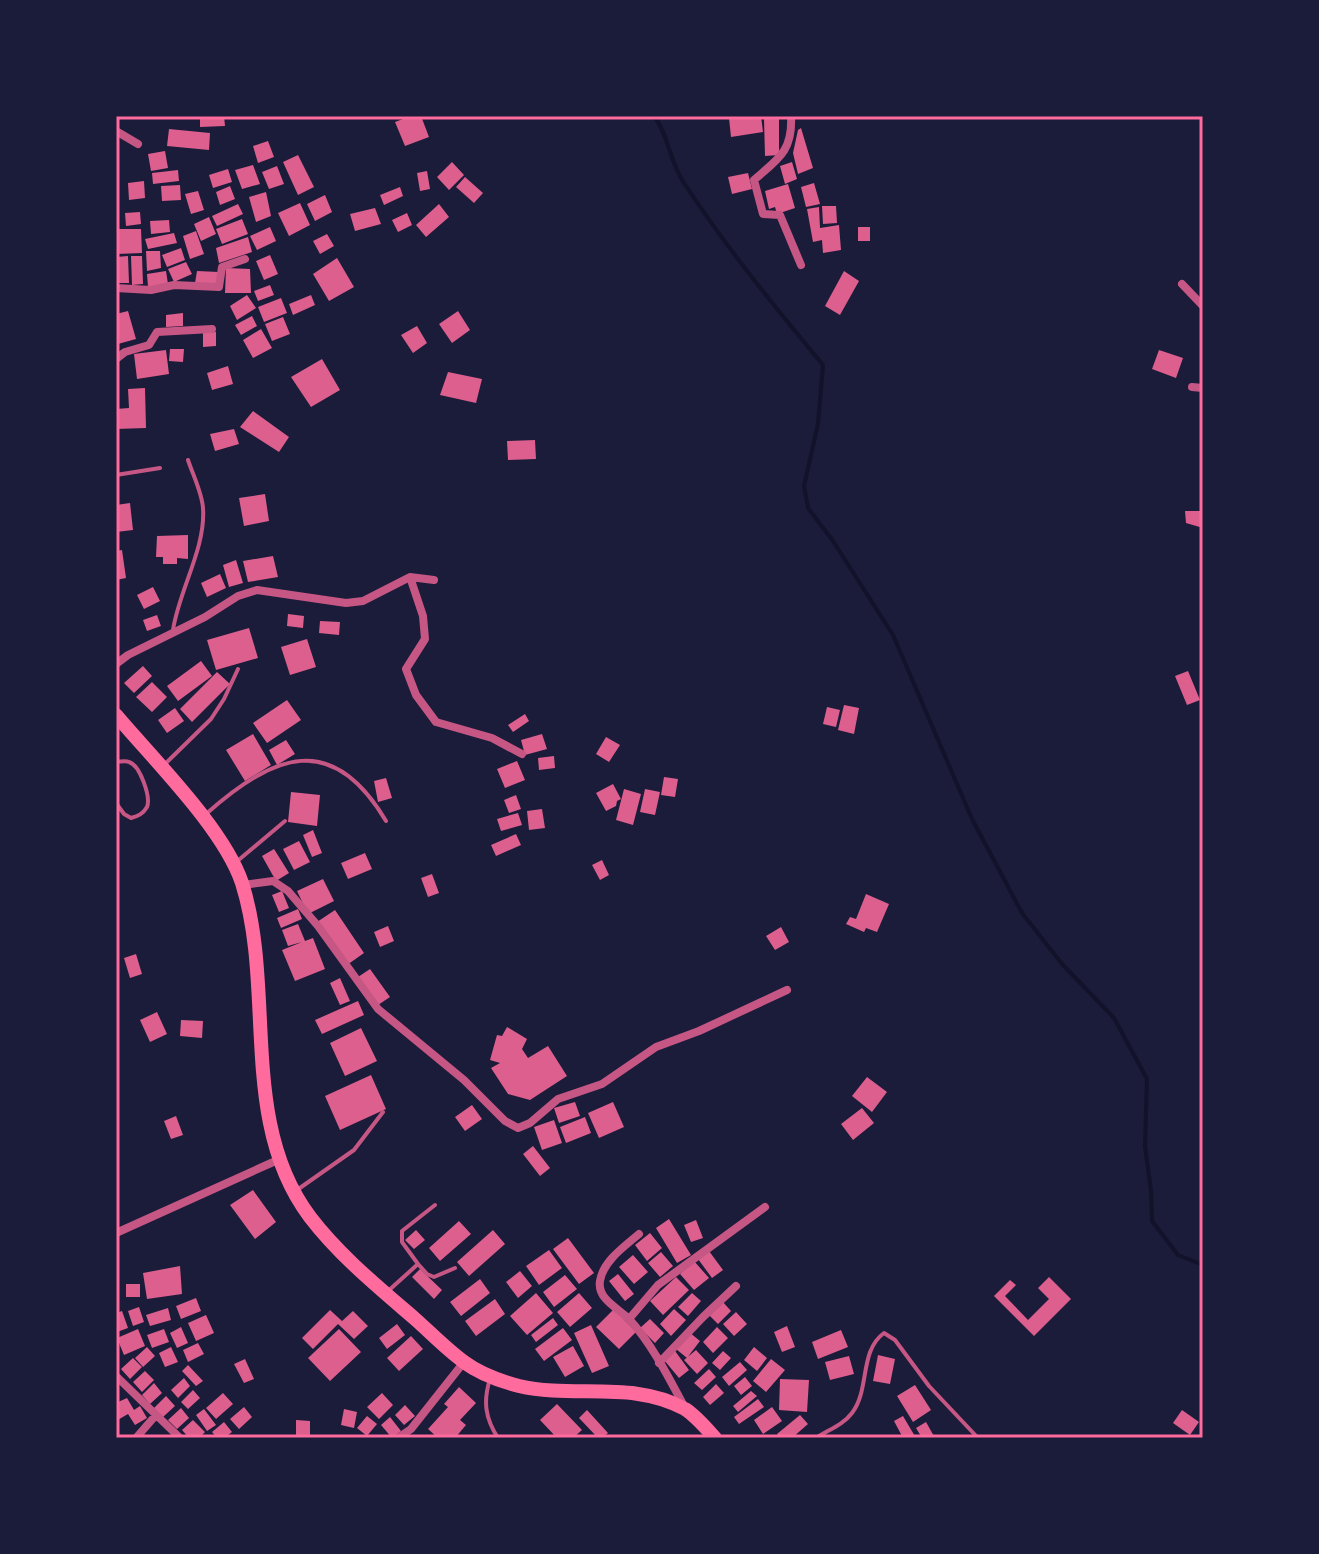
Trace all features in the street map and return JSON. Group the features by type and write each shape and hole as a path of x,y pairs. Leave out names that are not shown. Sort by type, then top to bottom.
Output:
{"highway":[{"path":"116,715 203,817 235,863 243,885 253,940 267,1107 280,1159 294,1191 324,1234 464,1362 490,1377 536,1389 633,1392 659,1398 686,1410 715,1438"}],"street":[{"path":"791,116 791,138 786,149 772,166 754,180 763,214 780,215 801,265"},
{"path":"116,131 138,144"},
{"path":"116,288 151,290 174,285 219,287 222,267 245,259"},
{"path":"1182,284 1203,306"},
{"path":"116,359 125,352 149,345 157,332 212,329"},
{"path":"1192,387 1203,388"},
{"path":"410,577 426,628 422,645 406,669 416,695 436,722 492,738 522,754"},
{"path":"116,664 238,596 257,590 346,603 363,601 410,577 434,580"},
{"path":"243,885 273,881 288,891 318,926 378,1009 470,1085 505,1121 518,1128 530,1123 558,1099 602,1084 656,1047 699,1031 787,990"},
{"path":"116,1233 280,1159"},
{"path":"629,1319 635,1308 658,1285 765,1207"},
{"path":"639,1234 612,1258 599,1282 602,1295 629,1319 686,1410"},
{"path":"659,1363 736,1286"},
{"path":"398,1438 411,1429 464,1362"},
{"path":"116,1376 180,1438"},
{"path":"136,1438 156,1415"}],"lane":[{"path":"172,633 177,605 203,534 203,506 188,460"},
{"path":"116,475 160,468"},
{"path":"161,767 211,719 238,669"},
{"path":"137,767 151,755"},
{"path":"203,817 228,794 272,769 291,761 311,759 339,768 351,777 386,821"},
{"path":"116,762 129,762 137,767 148,797 148,806 141,814 131,818 116,803"},
{"path":"235,863 285,821"},
{"path":"294,1191 354,1150 383,1112"},
{"path":"435,1205 402,1231 402,1242 427,1274 434,1277 455,1268"},
{"path":"385,1293 418,1264"},
{"path":"816,1438 844,1421 855,1410 867,1362 884,1333 895,1340 929,1386 978,1438"},
{"path":"490,1377 485,1406 498,1438"}],"building":[{"path":"200,116 224,116 225,126 200,127"},
{"path":"421,116 429,137 405,146 395,122"},
{"path":"761,116 763,132 731,137 729,118"},
{"path":"779,118 779,155 765,156 764,119"},
{"path":"801,128 813,168 798,174 793,153"},
{"path":"169,129 210,133 209,150 167,146"},
{"path":"268,141 274,157 258,163 253,146"},
{"path":"165,151 168,168 151,171 148,154"},
{"path":"298,155 314,187 298,195 283,162"},
{"path":"452,162 464,175 449,190 437,177"},
{"path":"792,162 797,179 785,184 780,166"},
{"path":"253,165 260,184 242,189 235,170"},
{"path":"277,166 284,184 269,189 262,172"},
{"path":"228,169 232,182 213,188 209,175"},
{"path":"178,170 179,181 153,184 152,173"},
{"path":"427,171 430,189 420,191 417,173"},
{"path":"748,173 752,189 732,194 728,177"},
{"path":"465,177 483,193 474,203 456,187"},
{"path":"144,181 145,198 129,200 128,183"},
{"path":"814,183 820,204 806,207 801,187"},
{"path":"788,184 795,208 777,214 775,207 769,209 765,191"},
{"path":"180,185 181,200 162,201 161,186"},
{"path":"230,186 235,199 220,205 216,192"},
{"path":"400,187 403,196 384,205 380,195"},
{"path":"198,191 204,210 191,214 185,194"},
{"path":"266,192 271,216 256,222 249,197"},
{"path":"325,195 332,212 315,221 307,204"},
{"path":"300,203 310,225 289,236 278,213"},
{"path":"238,204 243,214 217,226 212,216"},
{"path":"439,204 449,217 426,237 416,225"},
{"path":"822,206 836,206 837,223 823,224"},
{"path":"819,207 820,228 839,225 841,250 823,253 822,240 813,242 807,209"},
{"path":"375,208 381,224 355,231 350,214"},
{"path":"140,212 141,224 126,226 125,213"},
{"path":"407,213 412,225 398,232 392,220"},
{"path":"209,217 216,234 201,241 194,224"},
{"path":"242,219 248,234 222,244 216,229"},
{"path":"169,220 170,232 151,234 150,221"},
{"path":"270,227 276,241 257,250 250,236"},
{"path":"858,227 870,227 870,241 858,241"},
{"path":"117,229 141,229 142,253 116,254"},
{"path":"196,231 204,254 190,259 183,236"},
{"path":"174,233 177,243 148,249 145,239"},
{"path":"327,234 334,246 320,254 313,241"},
{"path":"248,237 252,252 219,263 216,248"},
{"path":"181,248 185,260 167,267 162,255"},
{"path":"146,251 160,251 161,268 147,271"},
{"path":"270,255 278,274 264,280 256,261"},
{"path":"128,256 129,283 116,283 116,257"},
{"path":"131,256 142,256 143,284 132,285"},
{"path":"337,258 354,287 329,301 313,274"},
{"path":"186,262 192,274 174,282 168,269"},
{"path":"226,268 250,269 251,293 225,293"},
{"path":"166,271 168,284 148,287 147,274"},
{"path":"197,271 219,272 218,285 195,283"},
{"path":"844,271 859,281 840,315 825,306"},
{"path":"270,285 274,295 258,301 254,291"},
{"path":"247,295 256,308 237,320 230,306"},
{"path":"311,295 315,305 293,315 289,304"},
{"path":"281,298 287,313 264,322 258,307"},
{"path":"128,311 136,339 118,344 116,314"},
{"path":"458,311 470,330 452,343 439,324"},
{"path":"183,313 183,326 166,327 166,315"},
{"path":"252,316 257,326 241,335 235,325"},
{"path":"283,317 290,334 272,341 265,324"},
{"path":"417,326 427,343 413,353 401,335"},
{"path":"261,329 272,348 253,358 243,340"},
{"path":"216,332 216,346 203,347 203,333"},
{"path":"170,349 184,349 183,362 169,361"},
{"path":"166,350 169,374 137,379 134,354"},
{"path":"1159,350 1183,358 1176,378 1152,369"},
{"path":"322,359 340,390 311,407 291,377"},
{"path":"228,366 233,384 212,390 207,373"},
{"path":"448,372 482,379 476,403 440,395"},
{"path":"145,388 146,428 116,429 116,409 129,408 128,389"},
{"path":"253,411 289,437 279,452 240,427"},
{"path":"234,429 239,444 215,451 210,434"},
{"path":"535,440 536,459 508,460 507,441"},
{"path":"265,494 269,521 244,526 239,498"},
{"path":"130,503 133,530 116,532 116,505"},
{"path":"1185,511 1201,511 1203,528 1186,523"},
{"path":"188,535 188,559 177,558 177,564 163,564 163,557 156,557 157,536"},
{"path":"122,550 126,578 116,580 116,551"},
{"path":"273,556 278,577 248,582 243,561"},
{"path":"236,560 243,583 229,587 223,565"},
{"path":"220,574 226,588 207,597 201,583"},
{"path":"153,587 160,601 144,609 137,595"},
{"path":"288,614 304,616 303,628 287,626"},
{"path":"157,615 161,626 147,631 143,620"},
{"path":"320,621 340,622 339,635 319,633"},
{"path":"249,628 258,658 216,670 207,640"},
{"path":"307,639 316,667 290,675 281,647"},
{"path":"201,661 212,676 178,701 167,686"},
{"path":"143,666 152,676 134,693 124,683"},
{"path":"1188,671 1200,700 1187,705 1175,676"},
{"path":"217,672 230,684 192,722 180,709"},
{"path":"152,682 167,697 152,712 136,697"},
{"path":"287,700 301,720 267,743 253,723"},
{"path":"844,705 859,708 854,734 838,730"},
{"path":"827,707 840,710 836,727 823,724"},
{"path":"175,708 184,721 167,733 158,720"},
{"path":"525,714 529,721 513,732 508,725"},
{"path":"253,734 271,765 245,781 226,750"},
{"path":"542,734 547,749 525,755 521,740"},
{"path":"606,737 620,745 609,762 596,754"},
{"path":"286,740 295,754 277,765 269,750"},
{"path":"554,756 555,768 539,770 538,758"},
{"path":"517,761 525,780 505,788 497,769"},
{"path":"664,777 678,779 675,797 661,795"},
{"path":"386,778 392,798 378,802 374,781"},
{"path":"613,784 621,799 606,811 596,793"},
{"path":"624,789 641,794 633,825 616,820"},
{"path":"645,789 660,792 655,815 640,812"},
{"path":"291,792 320,795 317,826 288,822"},
{"path":"516,795 521,809 509,813 504,800"},
{"path":"542,809 545,828 529,830 527,811"},
{"path":"518,813 522,825 501,831 497,819"},
{"path":"313,830 322,853 312,857 303,835"},
{"path":"516,834 521,845 496,856 491,845"},
{"path":"299,841 310,862 294,870 283,849"},
{"path":"274,849 289,873 276,881 262,856"},
{"path":"365,853 372,869 348,879 341,863"},
{"path":"602,860 609,875 600,880 592,865"},
{"path":"432,874 439,893 428,897 421,878"},
{"path":"323,879 334,901 308,914 297,891"},
{"path":"282,891 289,908 279,912 272,895"},
{"path":"866,894 889,904 877,932 866,928 864,932 846,924 850,917 856,919"},
{"path":"298,909 302,919 281,928 277,918"},
{"path":"335,910 364,953 347,965 317,922"},
{"path":"298,924 305,941 313,938 325,969 295,981 282,950 302,942 288,946 282,930"},
{"path":"388,926 394,941 380,947 374,932"},
{"path":"781,927 789,942 775,950 766,936"},
{"path":"136,954 142,974 130,978 124,958"},
{"path":"370,969 390,997 378,1005 358,977"},
{"path":"340,978 350,1001 340,1005 330,983"},
{"path":"358,1001 364,1015 322,1034 315,1020"},
{"path":"157,1012 167,1034 150,1042 140,1020"},
{"path":"181,1020 203,1021 202,1038 180,1036"},
{"path":"507,1027 527,1039 522,1049 528,1058 548,1046 567,1076 530,1100 508,1094 491,1068 500,1063 490,1060 497,1035 502,1036"},
{"path":"361,1028 377,1061 345,1076 330,1043"},
{"path":"371,1075 386,1109 340,1130 325,1096"},
{"path":"867,1077 887,1092 872,1112 852,1096"},
{"path":"575,1102 580,1116 559,1123 554,1108"},
{"path":"613,1102 624,1127 599,1138 588,1113"},
{"path":"472,1105 482,1119 465,1131 455,1117"},
{"path":"862,1108 874,1123 853,1140 841,1124"},
{"path":"176,1116 183,1135 171,1139 164,1121"},
{"path":"585,1117 591,1133 566,1143 560,1127"},
{"path":"554,1120 562,1143 542,1150 534,1127"},
{"path":"533,1146 550,1168 540,1176 523,1154"},
{"path":"253,1190 276,1222 255,1239 230,1205"},
{"path":"669,1219 691,1255 677,1263 656,1228"},
{"path":"696,1220 703,1238 691,1242 684,1225"},
{"path":"459,1221 471,1234 440,1261 429,1248"},
{"path":"416,1230 425,1240 414,1249 405,1240"},
{"path":"493,1230 505,1244 469,1276 457,1262"},
{"path":"650,1233 662,1248 647,1261 635,1245"},
{"path":"568,1238 594,1273 579,1284 553,1249"},
{"path":"549,1250 562,1268 539,1285 526,1266"},
{"path":"709,1251 723,1270 712,1278 698,1259"},
{"path":"661,1252 673,1266 660,1277 648,1263"},
{"path":"633,1255 648,1272 634,1284 619,1267"},
{"path":"694,1261 709,1278 694,1290 680,1274"},
{"path":"180,1266 182,1294 147,1299 143,1273"},
{"path":"420,1269 442,1290 434,1299 412,1277"},
{"path":"520,1271 532,1286 518,1298 506,1282"},
{"path":"618,1274 634,1294 625,1301 609,1281"},
{"path":"565,1275 577,1289 554,1307 543,1292"},
{"path":"676,1277 689,1290 663,1315 650,1301"},
{"path":"1049,1277 1071,1299 1034,1336 994,1296 1010,1280 1016,1285 1005,1296 1028,1320 1049,1299 1038,1288"},
{"path":"480,1279 490,1293 461,1316 450,1302"},
{"path":"126,1284 140,1284 140,1297 126,1297"},
{"path":"536,1293 553,1313 527,1335 510,1316"},
{"path":"579,1293 592,1308 570,1327 557,1312"},
{"path":"692,1293 701,1301 688,1316 678,1307"},
{"path":"196,1298 201,1311 181,1319 176,1306"},
{"path":"495,1299 505,1314 476,1336 465,1321"},
{"path":"722,1301 731,1311 718,1324 709,1315"},
{"path":"139,1307 144,1322 133,1326 128,1311"},
{"path":"168,1308 171,1320 150,1326 146,1315"},
{"path":"614,1309 636,1332 619,1349 596,1327"},
{"path":"674,1309 686,1320 671,1336 660,1324"},
{"path":"330,1310 342,1321 353,1311 368,1326 354,1339 338,1324 313,1349 302,1338"},
{"path":"122,1311 128,1328 117,1332 116,1313"},
{"path":"736,1312 747,1324 734,1336 723,1324"},
{"path":"206,1315 214,1333 196,1341 188,1323"},
{"path":"553,1318 558,1325 536,1342 531,1335"},
{"path":"650,1319 664,1333 655,1343 640,1328"},
{"path":"397,1324 405,1335 387,1349 379,1338"},
{"path":"591,1325 609,1366 592,1373 574,1333"},
{"path":"787,1326 795,1347 782,1352 774,1332"},
{"path":"181,1327 188,1343 177,1348 170,1333"},
{"path":"717,1327 728,1338 713,1353 703,1342"},
{"path":"563,1328 572,1340 544,1361 535,1349"},
{"path":"138,1329 145,1346 124,1355 117,1338"},
{"path":"164,1329 169,1342 152,1348 147,1335"},
{"path":"339,1329 361,1352 330,1381 308,1358"},
{"path":"841,1330 848,1347 818,1359 812,1342"},
{"path":"689,1332 700,1341 687,1358 676,1349"},
{"path":"411,1336 423,1349 399,1371 387,1358"},
{"path":"198,1343 204,1354 188,1362 183,1350"},
{"path":"573,1346 584,1366 565,1377 553,1357"},
{"path":"147,1347 155,1356 143,1367 135,1358"},
{"path":"171,1347 178,1362 165,1367 159,1353"},
{"path":"754,1347 767,1358 757,1371 744,1360"},
{"path":"696,1350 708,1363 697,1374 684,1360"},
{"path":"675,1351 689,1370 679,1378 664,1360"},
{"path":"723,1351 731,1358 720,1370 712,1363"},
{"path":"878,1355 895,1359 890,1384 873,1381"},
{"path":"849,1356 854,1374 830,1380 825,1362"},
{"path":"133,1358 142,1367 130,1379 121,1369"},
{"path":"245,1359 254,1379 244,1383 234,1364"},
{"path":"771,1359 785,1370 766,1392 753,1381"},
{"path":"740,1362 747,1370 729,1386 722,1377"},
{"path":"188,1365 203,1381 196,1386 182,1371"},
{"path":"709,1369 716,1377 702,1390 694,1383"},
{"path":"145,1371 154,1380 142,1392 133,1382"},
{"path":"745,1377 752,1386 741,1395 734,1386"},
{"path":"184,1378 190,1386 178,1398 171,1390"},
{"path":"780,1379 809,1380 807,1412 779,1410"},
{"path":"154,1383 162,1393 150,1404 142,1395"},
{"path":"716,1384 724,1393 710,1405 703,1397"},
{"path":"915,1385 931,1410 913,1422 897,1396"},
{"path":"459,1387 476,1403 460,1420 466,1425 455,1438 438,1438 428,1429 448,1407 444,1404"},
{"path":"193,1390 200,1398 188,1409 181,1402"},
{"path":"751,1391 757,1396 738,1412 733,1406"},
{"path":"223,1393 233,1404 216,1419 206,1408"},
{"path":"382,1393 393,1405 379,1419 367,1407"},
{"path":"166,1396 175,1406 163,1417 154,1408"},
{"path":"127,1398 134,1410 140,1406 147,1418 135,1425 128,1414 116,1421 116,1403"},
{"path":"758,1399 764,1407 739,1424 734,1417"},
{"path":"557,1404 582,1430 573,1438 557,1438 540,1420"},
{"path":"405,1405 415,1416 404,1425 395,1415"},
{"path":"244,1407 252,1417 239,1429 230,1419"},
{"path":"772,1407 782,1421 763,1434 754,1420"},
{"path":"181,1408 189,1418 177,1429 168,1420"},
{"path":"204,1409 216,1425 207,1431 196,1415"},
{"path":"344,1409 357,1412 354,1428 341,1425"},
{"path":"587,1410 608,1433 602,1438 598,1438 579,1418"},
{"path":"1182,1410 1199,1422 1190,1435 1173,1423"},
{"path":"800,1415 808,1424 792,1438 780,1438 777,1434"},
{"path":"367,1416 377,1424 367,1436 357,1428"},
{"path":"903,1416 916,1438 903,1438 894,1421"},
{"path":"390,1417 401,1431 392,1438 381,1425"},
{"path":"193,1420 205,1432 199,1438 189,1438 182,1430"},
{"path":"296,1420 310,1421 310,1438 296,1438"},
{"path":"224,1422 232,1432 224,1438 217,1438 212,1432"},
{"path":"926,1422 935,1438 922,1438 916,1428"}],"waterway":[{"path":"654,116 679,175 700,207 823,365 818,424 804,486 808,508 833,541 893,635 972,819 1022,913 1062,964 1114,1018 1147,1079 1145,1146 1152,1221 1178,1255 1203,1265"}]}
